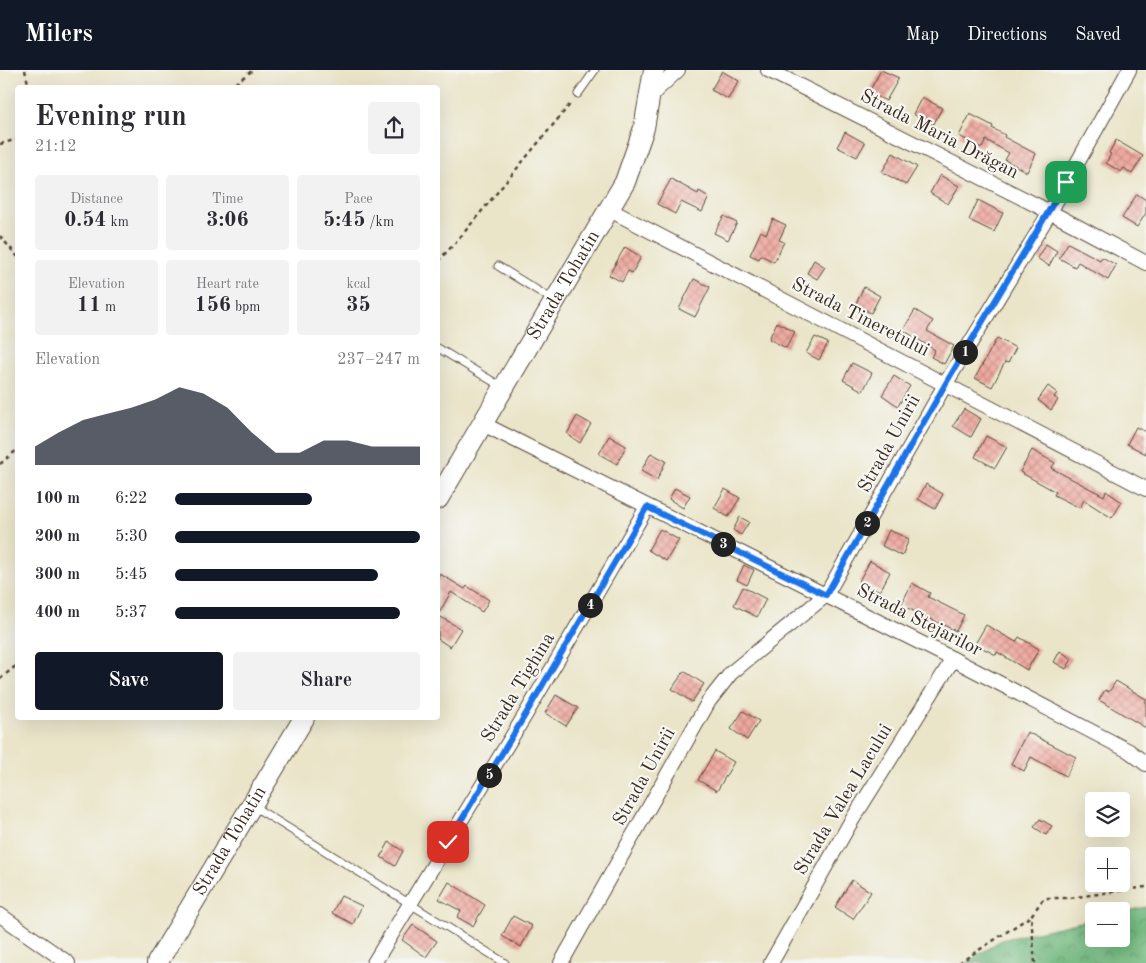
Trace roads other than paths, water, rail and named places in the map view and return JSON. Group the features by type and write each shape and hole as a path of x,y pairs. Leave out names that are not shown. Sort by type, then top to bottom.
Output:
{"street":[{"name":"Strada Tohatin","path":"441,487 483,424 625,182 636,156 651,95 654,70"},
{"path":"651,95 678,70"},
{"name":"Strada Maria Drăgan","path":"768,70 1050,212 1146,263"},
{"name":"Strada Unirii","path":"561,963 709,701 730,673 826,595 946,383 1050,212 1129,70"},
{"name":"Strada Tineretului","path":"610,210 1146,488"},
{"name":"Strada Stejarilor","path":"483,424 953,659 1129,751 1146,764"},
{"name":"Strada Tighina","path":"374,963 524,717 647,507"},
{"name":"Strada Valea Lacului","path":"771,963 849,825 953,659"},
{"name":"Strada Tohatin","path":"157,963 303,720"},
{"path":"0,915 68,963"}],"lane":[{"path":"578,94 595,70"},
{"path":"498,266 556,301"},
{"path":"440,349 504,388"},
{"path":"251,805 505,963"}]}
